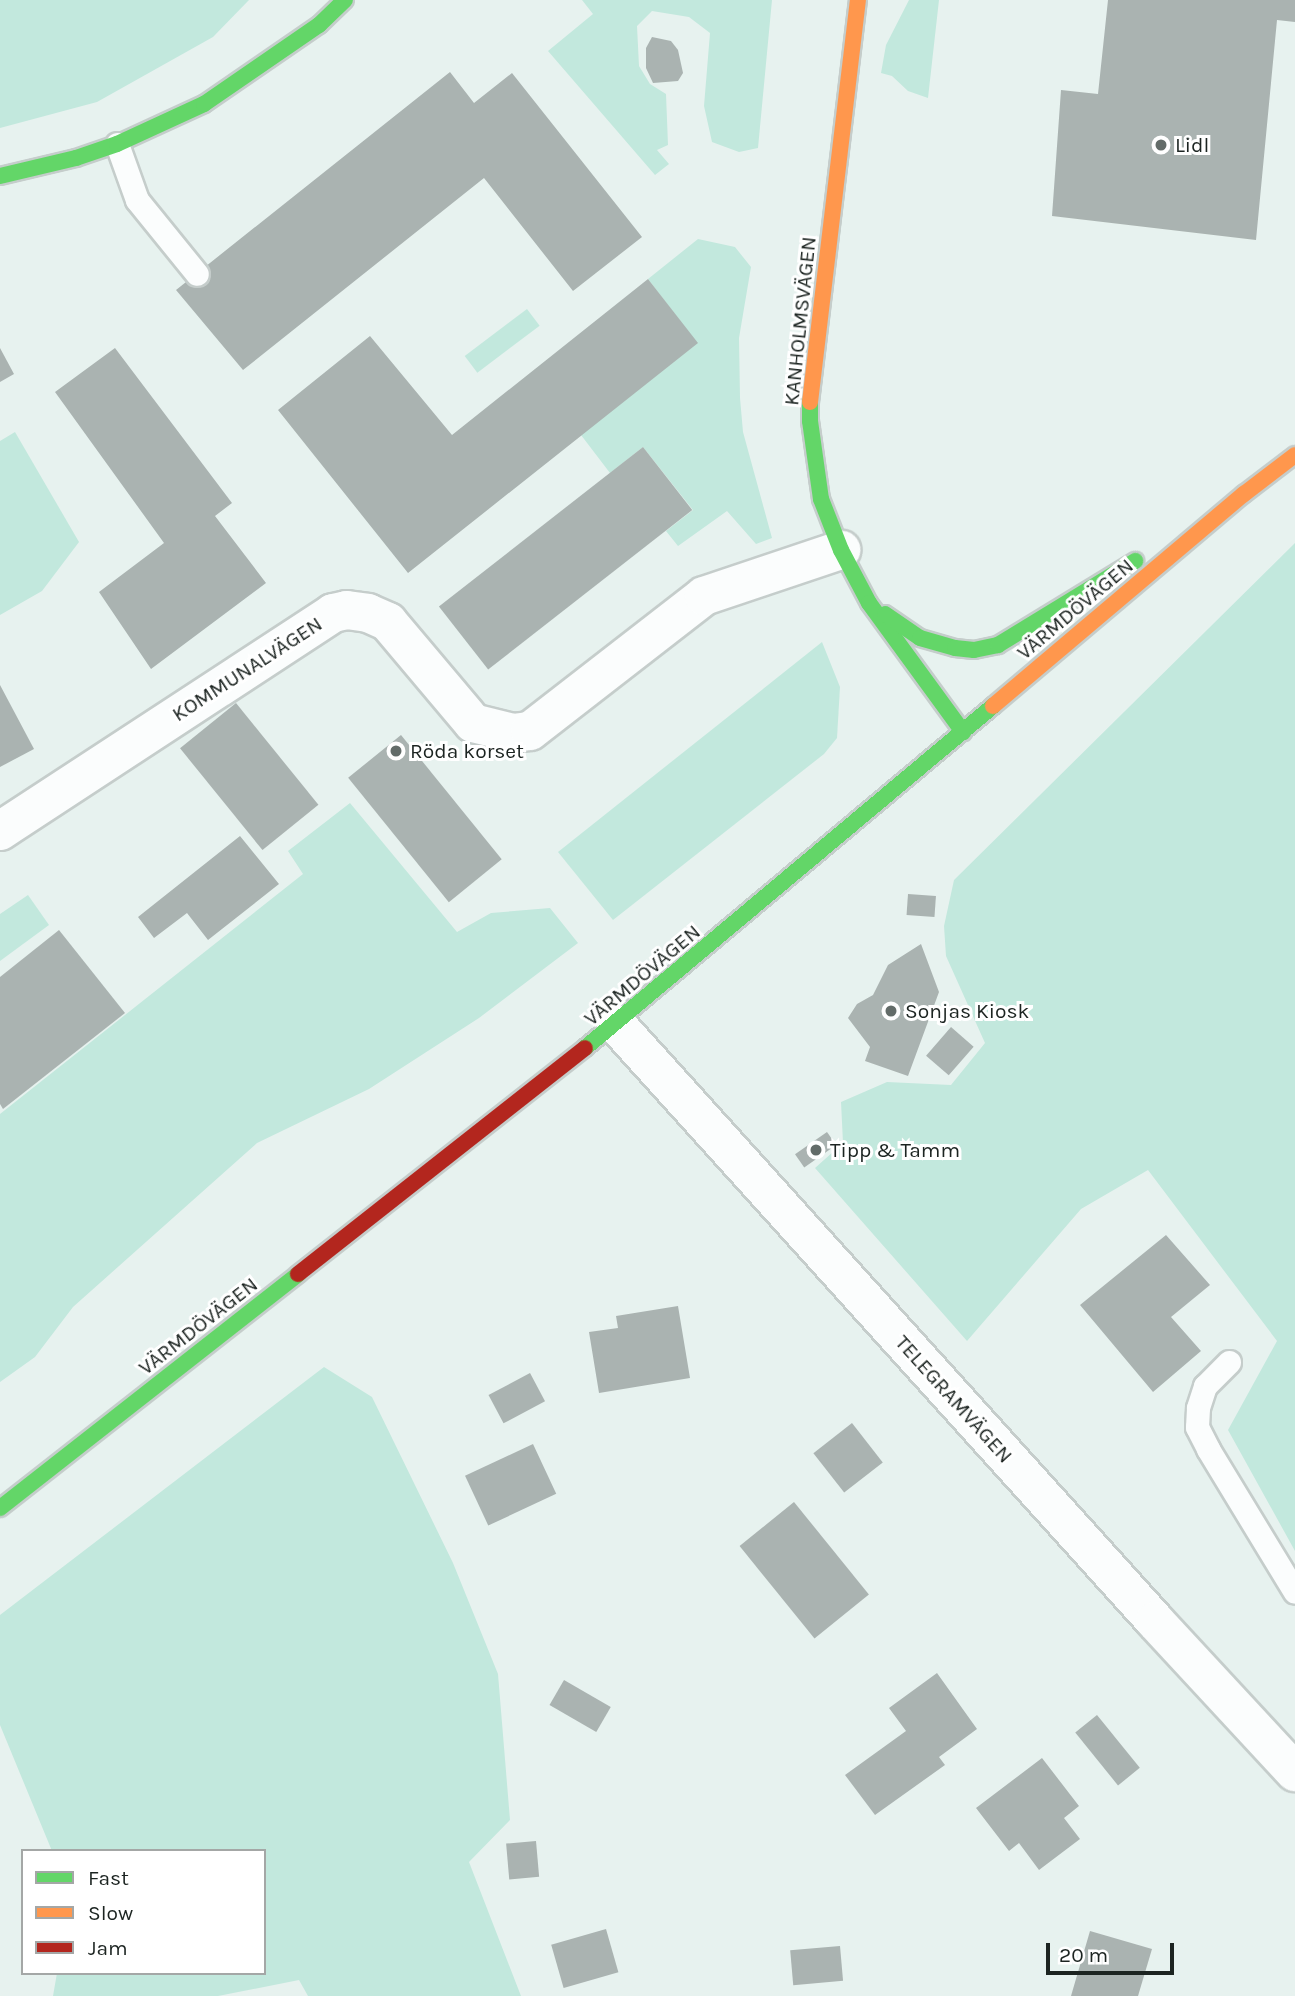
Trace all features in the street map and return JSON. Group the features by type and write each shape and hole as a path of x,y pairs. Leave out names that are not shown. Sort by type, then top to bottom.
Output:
{"main road":[{"path":"0,176 65,161 117,144 204,104 319,25 345,0"},
{"name":"KANHOLMSVÄGEN","path":"858,0 811,379 810,421 816,474 821,499 841,550 869,603 963,732"},
{"name":"VÄRMDÖVÄGEN","path":"0,1508 616,1024 1244,494 1295,455"},
{"path":"869,603 920,638 955,648 974,650 998,645 1244,494"}],"street":[{"name":"KOMMUNALVÄGEN","path":"0,831 332,613 347,610 368,613 388,622 473,723 513,733 530,731 704,596 841,550"},
{"name":"TELEGRAMVÄGEN","path":"616,1024 1295,1772"}],"lane":[{"path":"117,144 137,200 197,274"},
{"path":"1229,1362 1205,1386 1198,1408 1197,1427 1295,1592"}],"green space":[{"path":"0,0 249,0 213,37 97,102 0,128"},
{"path":"582,0 772,0 758,148 739,152 712,142 704,106 710,33 689,17 652,11 637,26 639,66 650,84 666,94 668,145 657,150 669,164 655,175 548,51 593,14"},
{"path":"909,0 939,0 928,98 908,91 892,76 881,73 886,45"},
{"path":"698,239 735,247 751,267 739,338 740,398 743,432 772,538 756,544 727,511 678,546 666,531 693,510 643,447 610,473 581,435 697,343 648,279"},
{"path":"527,309 540,326 477,373 465,356"},
{"path":"15,432 79,542 42,591 0,615 0,441"},
{"path":"1295,543 1295,1551 1228,1430 1277,1341 1148,1170 1081,1209 967,1341 815,1168 843,1143 841,1102 887,1082 951,1085 985,1043 946,956 944,926 954,880"},
{"path":"822,642 840,687 837,738 824,754 613,920 558,852"},
{"path":"350,803 457,932 491,913 550,908 578,943 479,1018 369,1089 257,1143 73,1307 35,1357 0,1382 0,1114 303,874 288,851"},
{"path":"28,895 49,925 0,961 0,914"},
{"path":"324,1367 372,1397 453,1563 498,1674 510,1820 469,1862 521,1996 308,1996 299,1980 218,1996 53,1996 57,1975 266,1975 266,1849 51,1849 0,1725 0,1615"}],"building":[{"name":"Lidl","path":"1108,0 1295,0 1295,22 1277,20 1256,240 1052,216 1061,90 1098,94"},
{"path":"652,37 671,41 678,50 683,73 678,81 653,83 646,68 646,48"},
{"path":"450,72 474,103 512,73 642,237 573,291 484,178 243,370 176,290"},
{"path":"648,279 698,343 408,573 278,410 370,336 452,435"},
{"path":"0,348 14,374 0,382"},
{"path":"115,348 232,503 215,516 266,583 151,669 99,592 164,543 55,392"},
{"path":"643,447 692,510 488,669 439,606"},
{"path":"0,685 34,749 0,767"},
{"path":"236,703 318,805 262,850 180,748"},
{"path":"401,735 502,859 449,902 348,778"},
{"path":"240,836 279,884 208,940 187,913 154,938 138,917"},
{"path":"908,894 936,896 934,917 907,915"},
{"path":"59,930 125,1013 3,1109 0,1104 0,977"},
{"name":"Sonjas Kiosk","path":"921,944 939,992 908,1076 865,1061 870,1047 848,1018 857,1004 873,995 888,965"},
{"path":"951,1027 974,1047 949,1075 926,1056"},
{"name":"Tipp & Tamm","path":"827,1132 836,1145 804,1167 795,1154"},
{"path":"1166,1235 1210,1285 1171,1317 1201,1351 1153,1392 1080,1305"},
{"path":"678,1306 690,1378 599,1393 589,1332 618,1328 616,1316"},
{"path":"530,1373 545,1401 504,1423 489,1395"},
{"path":"852,1423 883,1462 844,1493 813,1453"},
{"path":"533,1444 556,1494 488,1526 465,1476"},
{"path":"794,1502 869,1594 814,1639 740,1546"},
{"path":"937,1673 977,1729 939,1757 945,1765 875,1815 845,1775 906,1731 889,1708"},
{"path":"564,1680 611,1707 596,1732 550,1705"},
{"path":"1097,1715 1140,1768 1118,1785 1075,1733"},
{"path":"1042,1758 1079,1806 1064,1818 1080,1839 1039,1870 1019,1843 1009,1851 976,1808"},
{"path":"536,1841 539,1877 509,1879 506,1844"},
{"path":"606,1929 618,1972 564,1988 551,1945"},
{"path":"1090,1931 1152,1949 1138,1996 1071,1996"},
{"path":"840,1946 843,1981 793,1985 790,1950"}],"traffic: fast":[{"path":"0,176 76,158 117,144 204,104 319,25 345,0"},
{"path":"810,402 810,421 821,499 841,550 869,603 963,732"},
{"path":"885,614 920,638 955,648 974,650 998,645 1135,561"},
{"path":"585,1048 993,706"},
{"path":"0,1508 298,1274"}],"traffic: slow":[{"path":"810,402 858,0"},
{"path":"993,706 1244,494 1295,455"}],"traffic: jam":[{"path":"298,1274 585,1048"}],"place":[{"name":"Lidl","path":"1161,145"},
{"name":"Röda korset","path":"396,751"},
{"name":"Sonjas Kiosk","path":"891,1011"},
{"name":"Tipp & Tamm","path":"816,1150"}]}
